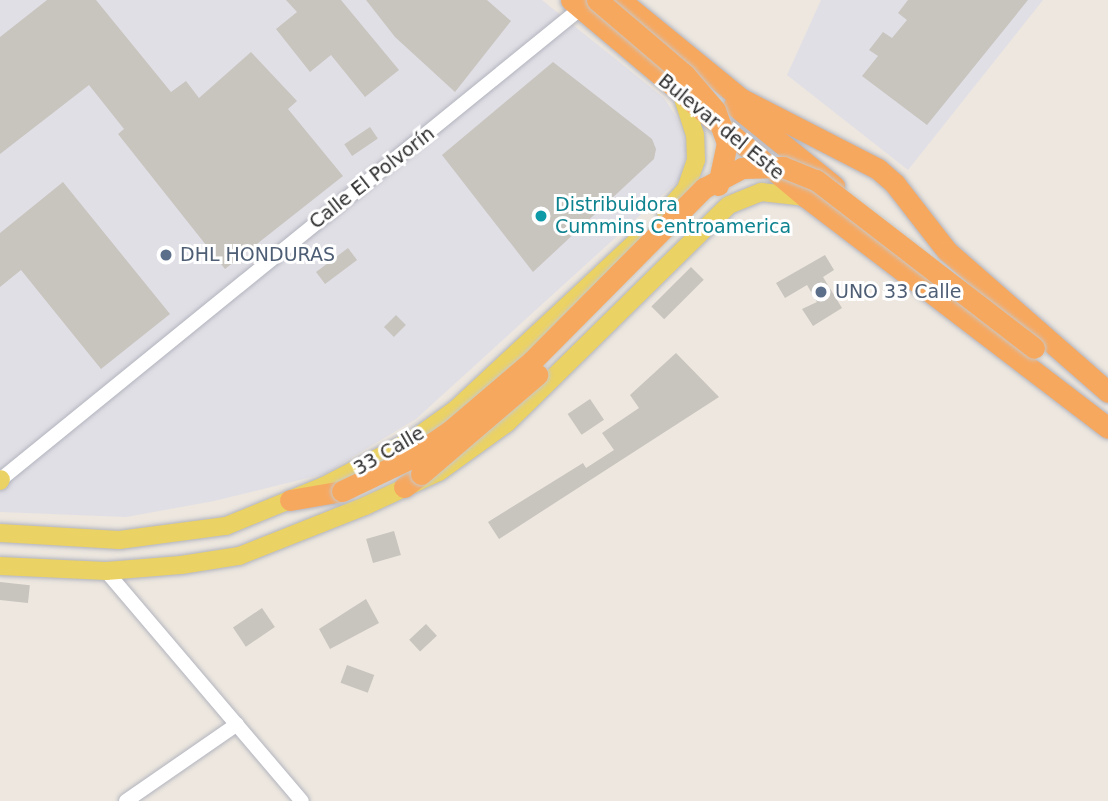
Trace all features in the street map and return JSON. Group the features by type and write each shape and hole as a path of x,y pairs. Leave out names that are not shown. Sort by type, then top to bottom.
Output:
{"highway":[{"name":"Bulevar del Este","path":"620,0 740,97 878,169 895,184 947,251 1105,389"},
{"name":"Bulevar del Este","path":"583,3 683,98 827,213 1108,428"},
{"path":"413,480 552,361 662,250 721,180 727,143 705,96 583,3"},
{"path":"695,61 716,90 833,185 836,197 827,213"},
{"path":"290,500 342,491 409,459 451,430 532,361 704,188 742,168 783,167 816,180 1034,348 1105,389"}],"main road":[{"name":"33 Calle","path":"4,532 119,540 226,526 365,467 456,409 672,206 691,180 696,148 683,98"},
{"name":"33 Calle","path":"0,566 106,571 239,556 318,528 413,480 439,472 507,423 674,259 698,232 729,205 750,195 772,192 807,197"},
{"path":"672,206 698,232"}],"street":[{"name":"Calle El Polvorín","path":"0,480 583,3"},
{"path":"106,571 302,801"},
{"path":"126,801 237,723"}],"shaded area":[{"path":"0,0 542,0 664,98 677,118 687,149 680,179 416,419 324,474 214,501 126,517 0,512"},
{"path":"821,0 1043,0 908,170 787,75"}],"building":[{"path":"47,0 96,0 171,92 186,81 199,98 251,52 297,101 288,109 343,176 225,269 118,134 124,129 89,85 0,154 0,37"},
{"path":"286,0 341,0 399,70 365,97 331,55 310,72 276,29 297,12"},
{"path":"366,0 487,0 511,21 455,92 395,37"},
{"path":"908,0 1028,0 927,125 862,76 878,56 869,50 883,32 892,38 907,20 898,13"},
{"name":"Distribuidora Cummins Centroamerica","path":"553,62 652,139 656,149 654,159 533,272 442,155"},
{"path":"370,127 378,139 352,156 344,144"},
{"path":"63,182 170,314 101,369 21,270 0,287 0,233"},
{"path":"348,248 357,260 325,284 316,272"},
{"name":"UNO 33 Calle","path":"825,255 834,270 823,277 842,308 813,326 802,309 817,302 807,285 785,298 776,283"},
{"path":"691,267 704,280 664,319 651,307"},
{"path":"396,315 406,325 394,337 384,327"},
{"path":"676,353 719,397 499,539 488,522 583,463 586,468 614,450 602,433 639,408 630,395"},
{"path":"590,399 604,420 582,435 568,414"},
{"path":"394,531 401,555 373,563 366,539"},
{"path":"0,582 30,585 28,603 0,600"},
{"path":"366,599 379,623 330,649 319,629"},
{"path":"262,608 275,627 246,647 233,628"},
{"path":"426,624 437,636 420,651 409,640"},
{"path":"347,665 374,675 368,693 341,683"}],"place":[{"name":"Distribuidora Cummins Centroamerica","path":"541,216"},
{"name":"DHL HONDURAS","path":"166,255"},
{"name":"UNO 33 Calle","path":"821,292"}]}
